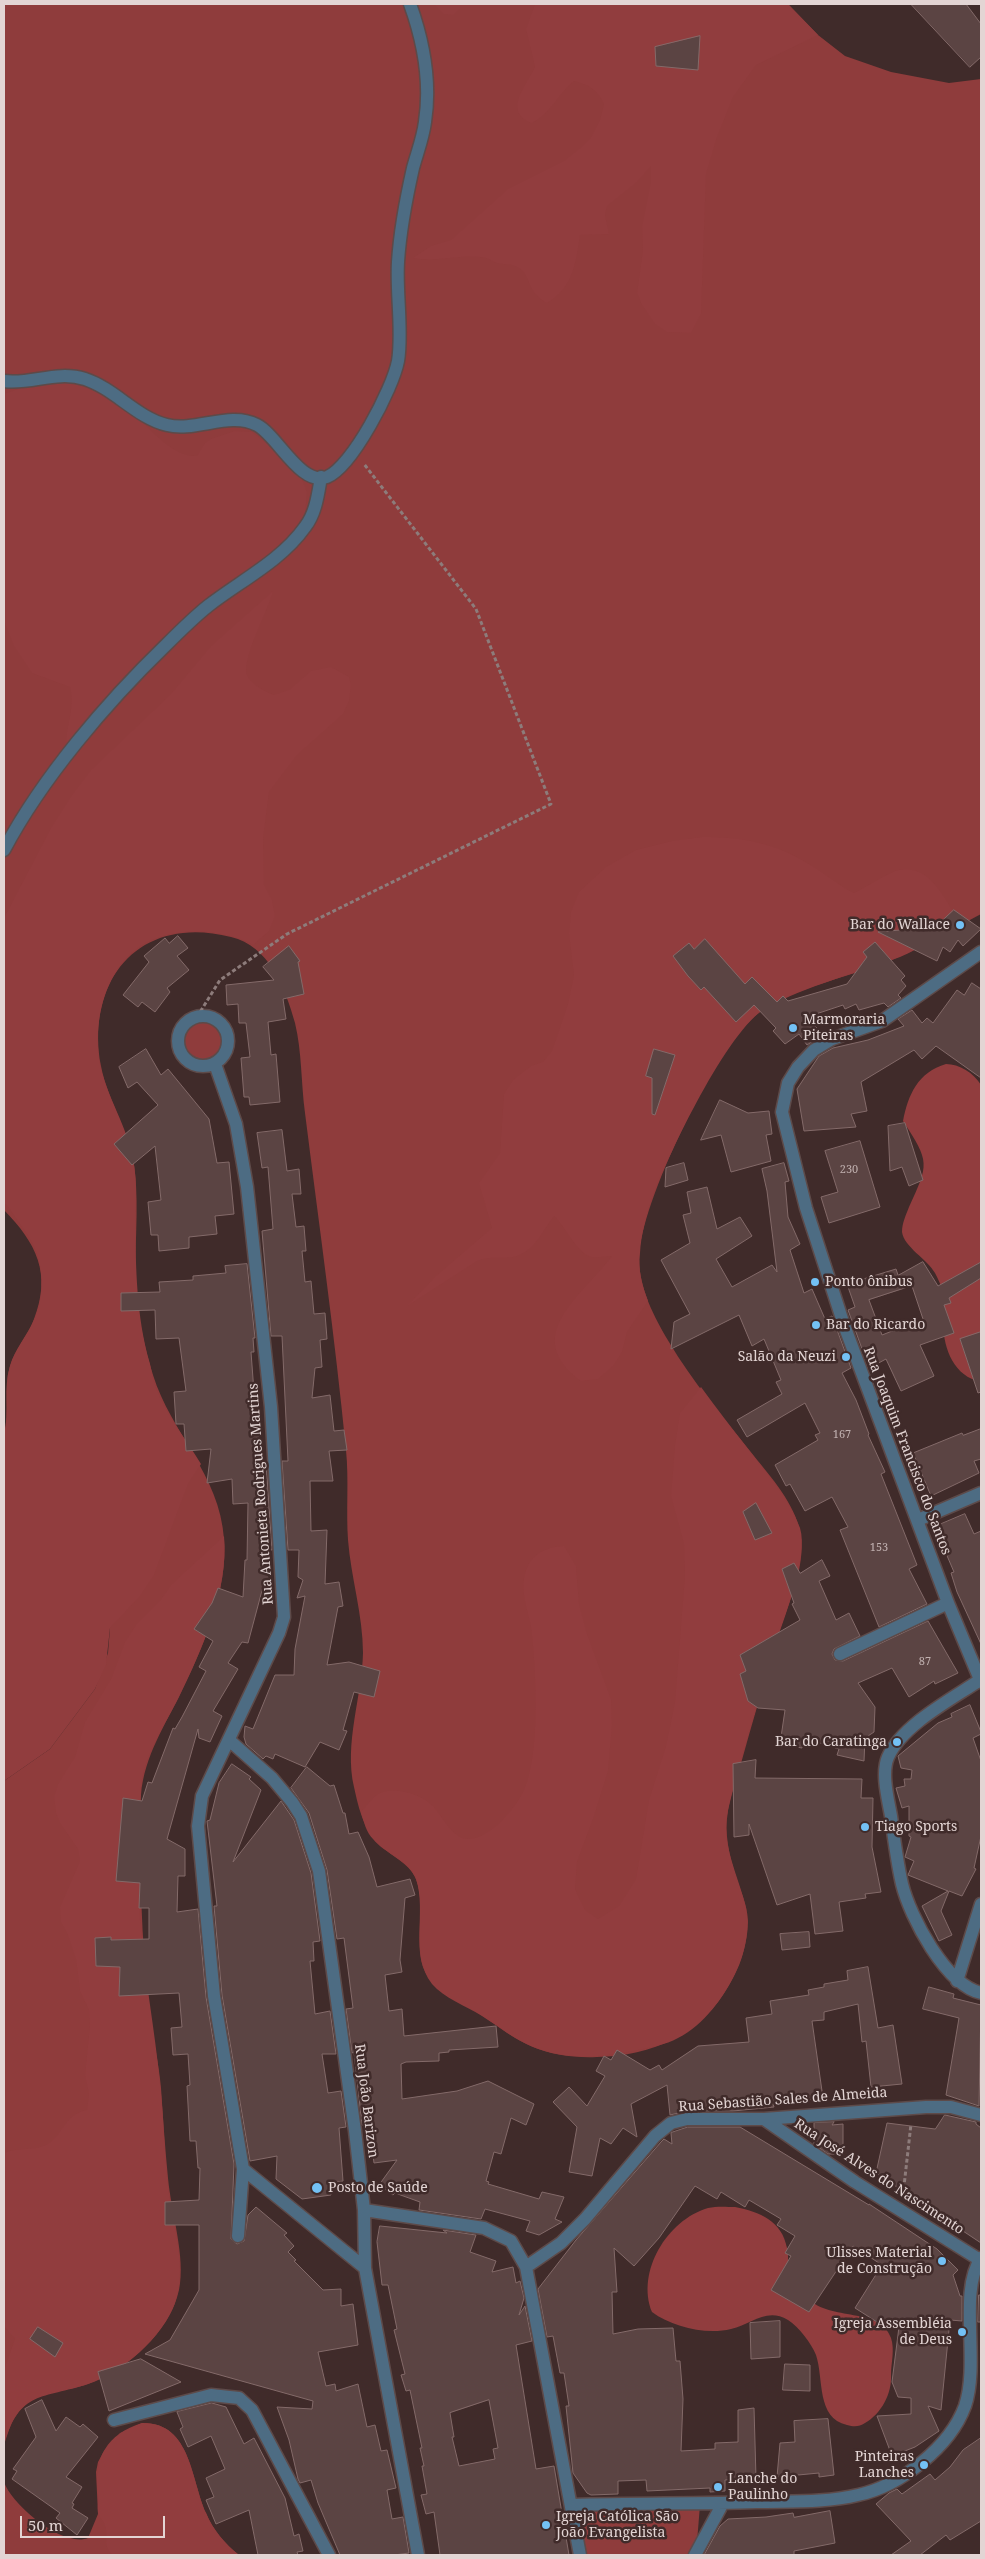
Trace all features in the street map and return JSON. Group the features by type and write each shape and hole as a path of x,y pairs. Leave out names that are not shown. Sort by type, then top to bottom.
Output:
{"street":[{"path":"4,381 13,382 46,376 83,379 105,388 147,416 166,425 181,428 240,421 257,425 302,471 313,477 326,477 339,467 353,450 386,400 398,361 398,263 408,195 425,124 427,97 418,25 410,4"},
{"path":"4,850 18,824 45,785 129,684 166,645 208,606 272,560 293,542 306,526 314,511 322,477"},
{"name":"Rua Joaquim Francisco do Santos","path":"981,952 882,1021 832,1039 814,1050 792,1075 783,1101 782,1112 806,1208 841,1316 948,1604 981,1681"},
{"path":"197,1017 215,1019 226,1032 226,1050 215,1064 197,1066 186,1060 180,1053 178,1040 180,1031 186,1023 197,1017"},
{"name":"Rua Antonieta Rodrigues Martins","path":"215,1064 236,1124 247,1187 271,1407 284,1597 284,1617 279,1633 202,1796 198,1826 214,1996 242,2169 238,2236"},
{"path":"918,1520 981,1493"},
{"path":"840,1654 948,1604"},
{"path":"981,1681 919,1722 897,1742 888,1756 886,1768 888,1796 906,1897 939,1960 957,1981 981,1993"},
{"name":"Rua João Barizon","path":"229,1740 272,1778 292,1802 301,1816 319,1871 356,2131 364,2210 365,2268 418,2555"},
{"path":"957,1981 981,1904"},
{"name":"Rua Sebastião Sales de Almeida","path":"526,2267 561,2243 655,2136 671,2123 686,2119 764,2118 914,2107 950,2107 981,2115"},
{"name":"Rua José Alves do Nascimento","path":"764,2118 855,2182 981,2259"},
{"path":"242,2169 365,2268"},
{"path":"364,2210 484,2228 511,2241 526,2267 572,2504 580,2555"},
{"path":"572,2504 790,2502 858,2496 889,2483 932,2452 959,2420 969,2392 971,2371 970,2286 972,2276 981,2259"},
{"path":"114,2420 211,2395 225,2395 243,2400 252,2410 268,2436 329,2555"},
{"path":"695,2555 723,2503"}],"path":[{"path":"197,1017 220,980 287,934 551,804 476,610 353,450"},
{"path":"901,2210 914,2107"}],"shaded area":[{"path":"4,4 788,4 818,35 845,56 891,72 949,83 981,79 981,914 911,951 884,963 786,997 755,1016 738,1034 701,1094 665,1167 652,1202 643,1234 639,1258 648,1302 663,1332 687,1371 785,1496 799,1527 801,1554 796,1582 778,1636 728,1811 727,1836 729,1852 745,1903 748,1921 747,1938 740,1962 718,2002 705,2017 690,2029 656,2047 617,2056 571,2056 554,2054 538,2049 516,2038 438,1989 431,1982 423,1967 420,1945 420,1897 415,1877 404,1864 376,1841 360,1812 351,1770 351,1754 363,1653 359,1611 348,1540 346,1450 305,1113 299,1045 295,1023 280,982 274,970 256,949 231,937 199,932 170,935 146,945 126,960 111,980 102,1005 98,1034 104,1080 125,1132 133,1159 137,1201 136,1286 142,1331 153,1375 161,1396 205,1474 214,1495 221,1516 224,1539 222,1578 213,1617 190,1673 151,1754 146,1767 141,1795 141,1885 144,1953 148,1998 160,2079 168,2178 181,2263 181,2277 174,2306 156,2335 144,2348 102,2378 80,2387 46,2394 31,2401 20,2410 14,2419 4,2445 4,1781 50,1749 95,1689 108,1653 110,1628 4,1434 8,1374 15,1354 34,1319 39,1302 41,1273 38,1260 25,1234 4,1210"},
{"path":"433,4 460,4 460,9 453,15 444,14"},
{"path":"535,4 788,4 818,35 756,65 733,97 717,137 706,174 701,314 691,333 667,332 655,324 642,305 637,293 643,250 642,227 651,182 651,166 637,182 607,206 605,215 609,234 580,235 572,274 563,290 547,303 535,294 523,271 514,265 497,263 486,258 477,257 413,258 431,246 451,240 508,189 564,161 590,139 600,120 604,104 601,99 592,88 574,81 539,119 532,123 523,118 519,112 517,105 519,98 535,67 526,29"},
{"path":"67,382 93,390 118,402 133,413 162,441 179,452 188,455 197,456 205,443 211,439 235,431 252,432 276,451 302,479 307,492 305,516 289,540 207,603 67,752 66,744 72,704 70,687 32,673 14,646 4,621 4,394 35,383"},
{"path":"273,591 251,648 246,670 250,680 274,695 289,690 311,671 331,667 349,677 351,685 349,701 343,714 297,755 269,792 263,839 264,885 272,900 275,916 269,931 253,945 218,933 191,932 166,935 154,939 137,949 123,962 112,978 100,1017 98,1037 99,1057 103,1076 127,1136 133,1160 136,1184 135,1218 139,1310 145,1346 158,1393 167,1411 201,1464 188,1484 154,1575 140,1596 110,1628 106,1665 95,1689 50,1749 4,1781 4,1434 6,1426 7,1383 12,1360 30,1328 39,1306 41,1271 32,1242 7,1205 4,1204 4,918 51,828 91,770 171,694 211,646"},
{"path":"702,837 746,840 786,852 799,858 854,893 889,874 899,870 910,869 929,879 937,887 961,925 900,957 815,986 766,1008 751,1020 734,1040 717,1066 685,1125 652,1198 643,1232 640,1260 641,1278 648,1301 627,1332 622,1352 613,1366 598,1379 581,1381 563,1364 556,1348 556,1332 562,1316 573,1301 612,1256 594,1257 582,1252 554,1216 534,1244 524,1253 512,1257 487,1258 477,1261 407,1306 436,1276 492,1228 479,1183 500,1153 504,1094 513,1080 531,1066 543,1062 552,1051 568,1004 574,975 569,934 571,912 579,892 606,867 636,850 672,841"},
{"path":"207,1021 214,1024 220,1030 223,1041 222,1049 214,1058 207,1061 199,1061 192,1058 184,1049 183,1037 186,1030 195,1022"},
{"path":"946,1064 966,1070 981,1085 981,1382 964,1374 952,1360 944,1334 944,1294 935,1273 911,1248 902,1232 905,1216 920,1181 924,1163 918,1146 903,1121 905,1111 911,1094 921,1079 936,1068"},
{"path":"701,1387 784,1496 800,1528 802,1540 794,1589 744,1750 726,1823 728,1848 746,1908 747,1932 744,1949 736,1972 726,1991 712,2010 696,2026 678,2038 638,2050 599,2056 559,2054 533,2047 520,2041 482,2016 449,1998 432,1984 421,1960 420,1905 416,1879 408,1867 378,1844 371,1836 361,1812 377,1794 393,1790 408,1792 428,1802 456,1834 469,1839 488,1832 513,1808 523,1792 529,1776 535,1735 534,1665 531,1627 524,1596 524,1578 529,1564 538,1554 549,1548 564,1546 576,1566 579,1604 587,1634 611,1699 612,1726 608,1771 577,1862 575,1889 585,1910 598,1919 619,1906 636,1879 649,1800 666,1746 675,1702 685,1575 684,1544 671,1496 675,1445 680,1413"},
{"path":"224,1536 222,1576 212,1618 188,1679 146,1763 140,1794 140,1920 158,2063 168,2186 180,2259 179,2289 169,2316 151,2341 140,2352 127,2363 101,2379 72,2389 46,2395 25,2405 17,2414 10,2427 4,2445 4,2370 15,2339 4,2326 4,2153 36,2148 52,2141 73,2116 87,2110 89,2094 85,2075 90,2026 89,2010 80,1991 76,1959 68,1935 61,1922 60,1907 80,1861 78,1849 60,1823 56,1813 54,1797 58,1784 75,1757 85,1722 111,1679 125,1642 136,1625 160,1601 171,1585"},
{"path":"711,2207 735,2207 761,2215 775,2224 787,2248 790,2271 798,2286 809,2299 818,2306 829,2310 877,2322 885,2328 891,2338 893,2347 890,2389 881,2409 863,2424 856,2426 847,2425 837,2421 830,2414 823,2396 816,2355 804,2336 788,2320 780,2316 766,2316 731,2329 711,2331 679,2326 652,2312 648,2297 648,2281 652,2265 668,2236 693,2214"},
{"path":"142,2423 158,2425 171,2432 180,2442 187,2455 201,2500 212,2525 239,2555 4,2555 4,2482 17,2502 53,2531 65,2537 88,2538 98,2514 96,2472 98,2462 104,2451 120,2433"},
{"path":"142,2423 158,2425 171,2432 180,2442 187,2455 201,2500 212,2525 239,2555 112,2555 106,2543 106,2528 98,2513 97,2481 100,2459 111,2441 130,2428"},
{"path":"700,2505 697,2542 688,2555 585,2555 577,2508"}],"building":[{"path":"911,4 966,4 981,24 981,57 970,67"},
{"path":"700,36 698,70 656,66 655,47"},
{"path":"954,910 981,929 963,946 958,940 950,952 943,947 937,961 878,932 922,928 928,919 937,925"},
{"path":"178,936 188,948 177,956 189,970 167,988 170,992 155,1012 142,1002 138,1007 123,995 149,962 144,956 165,938 169,943"},
{"path":"705,939 745,984 752,977 777,1002 783,996 788,1001 847,984 867,957 863,952 875,942 905,976 901,980 906,986 898,995 901,998 888,1007 884,1003 859,1010 856,1004 845,1009 843,1005 807,1017 823,1035 807,1045 799,1034 785,1044 773,1031 776,1028 754,1005 736,1022 704,987 701,990 673,956 689,943 694,949"},
{"path":"289,946 300,961 298,962 304,994 283,999 286,1019 268,1022 271,1055 276,1054 280,1102 250,1105 249,1097 244,1097 241,1058 250,1057 246,1023 239,1023 238,1004 227,1005 226,985 274,980 263,967"},
{"path":"972,983 981,989 981,1078 936,1046 922,1059 914,1050 861,1082 867,1111 851,1114 856,1127 804,1131 797,1089 819,1056 833,1048 868,1040 904,1026 898,1019 912,1010 922,1023 927,1018 933,1023 957,990 964,995"},
{"path":"146,1049 161,1075 168,1069 209,1119 217,1163 229,1162 234,1214 215,1216 217,1234 189,1237 189,1248 159,1251 158,1235 151,1235 148,1202 161,1200 155,1146 132,1165 114,1144 158,1105 137,1082 128,1088 119,1067"},
{"path":"654,1049 675,1055 655,1115 652,1114 652,1078 646,1076"},
{"path":"720,1100 748,1113 769,1111 772,1134 766,1135 771,1161 731,1172 721,1135 701,1140"},
{"path":"905,1123 923,1180 909,1186 902,1167 890,1171 888,1126"},
{"path":"282,1130 287,1171 299,1169 301,1194 292,1194 296,1227 304,1226 306,1251 302,1251 305,1282 311,1281 314,1314 325,1313 327,1339 320,1340 322,1367 315,1368 312,1398 330,1395 334,1431 344,1430 347,1450 329,1451 333,1481 310,1481 311,1531 327,1530 325,1584 339,1582 343,1606 338,1607 327,1665 349,1662 380,1671 374,1697 354,1692 343,1730 347,1731 339,1750 320,1742 305,1767 275,1754 273,1759 266,1756 263,1759 246,1744 244,1737 245,1726 253,1729 275,1675 294,1675 295,1649 305,1596 297,1598 303,1580 298,1577 299,1550 288,1550 282,1461 288,1461 282,1336 271,1336 262,1231 273,1229 268,1167 262,1168 257,1133"},
{"path":"860,1141 880,1207 829,1223 821,1197 838,1192 825,1151"},
{"path":"684,1163 688,1180 665,1187 666,1168"},
{"path":"784,1163 789,1181 785,1182 788,1217 800,1244 790,1250 804,1293 812,1289 825,1319 832,1316 851,1368 842,1373 856,1400 868,1435 885,1472 881,1474 917,1565 909,1569 927,1604 879,1627 840,1530 848,1527 832,1497 805,1511 790,1484 786,1486 775,1465 818,1440 815,1435 820,1433 805,1403 747,1437 737,1420 782,1394 776,1382 781,1380 764,1339 752,1346 739,1315 671,1349 674,1322 690,1314 661,1260 690,1243 683,1215 691,1213 687,1192 707,1187 717,1229 740,1217 752,1236 716,1259 732,1287 772,1265 777,1272 767,1191 762,1169"},
{"path":"923,1262 938,1286 981,1262 981,1278 949,1298 951,1303 944,1305 954,1333 920,1345 934,1376 901,1391 886,1359 873,1366 869,1358 866,1360 848,1310 855,1307 847,1284 896,1269 898,1275","holes":["912,1286 923,1319 882,1335 869,1300"]},
{"path":"247,1264 255,1338 253,1338 254,1352 251,1352 254,1392 256,1392 261,1462 266,1462 272,1550 269,1550 270,1583 264,1583 248,1643 242,1642 228,1663 238,1669 213,1711 222,1716 210,1742 199,1738 198,1729 167,1839 185,1849 185,1876 178,1876 177,1912 198,1909 206,1997 234,2164 231,2239 237,2244 244,2241 248,2215 256,2207 287,2233 284,2235 294,2246 288,2252 296,2260 294,2261 323,2290 341,2289 341,2306 353,2304 358,2345 318,2352 326,2386 335,2384 336,2391 358,2384 367,2427 375,2425 381,2451 387,2450 396,2488 387,2490 392,2519 403,2517 409,2553 394,2555 340,2555 318,2503 311,2480 300,2483 289,2440 277,2407 312,2409 313,2401 145,2354 170,2340 199,2290 199,2225 165,2225 165,2202 199,2200 200,2168 198,2168 196,2141 190,2141 187,2086 190,2085 188,2054 173,2055 171,2028 182,2027 179,1993 119,1996 120,1967 96,1966 95,1938 111,1937 111,1940 149,1939 149,1908 139,1908 140,1883 116,1881 123,1798 142,1801 148,1782 152,1783 173,1728 175,1729 182,1717 206,1671 199,1667 213,1641 194,1629 212,1603 218,1588 243,1597 245,1560 247,1560 248,1503 233,1504 232,1479 207,1483 211,1449 186,1451 184,1424 176,1424 174,1392 186,1391 179,1338 156,1339 155,1310 121,1311 121,1293 160,1292 159,1282 193,1280 193,1276 226,1273 225,1266"},
{"path":"981,1332 981,1392 978,1393 960,1339"},
{"path":"981,1429 981,1459 974,1461 979,1473 931,1496 913,1453 962,1433 963,1435"},
{"path":"756,1503 772,1533 755,1540 743,1512"},
{"path":"965,1514 974,1534 981,1531 981,1644 957,1592 951,1573 954,1572 939,1537 939,1525"},
{"path":"822,1560 830,1576 819,1581 836,1620 849,1613 860,1636 834,1649 832,1654 835,1660 843,1661 928,1621 958,1673 935,1684 934,1681 909,1697 892,1668 858,1683 875,1707 874,1732 865,1738 864,1761 837,1755 839,1749 804,1738 802,1748 780,1744 785,1710 758,1708 748,1701 740,1674 746,1671 740,1655 800,1620 792,1604 794,1603 782,1569 794,1563 800,1573"},
{"path":"970,1705 981,1732 981,1734 973,1738 981,1761 981,1836 974,1868 976,1869 962,1896 949,1891 941,1911 952,1935 939,1941 922,1906 948,1891 908,1875 914,1861 905,1857 911,1837 909,1836 909,1806 902,1808 896,1788 905,1786 904,1779 911,1779 912,1770 901,1768 898,1756 938,1723 952,1717 951,1714"},
{"path":"756,1760 755,1778 862,1779 861,1798 873,1798 872,1847 881,1892 865,1894 866,1898 839,1902 843,1931 815,1934 810,1894 777,1905 749,1824 749,1835 734,1837 733,1764"},
{"path":"232,1764 251,1777 249,1779 261,1790 233,1862 281,1801 294,1820 311,1873 320,1941 313,1942 314,1961 310,1961 315,2014 330,2011 336,2054 322,2054 328,2093 341,2091 346,2127 339,2128 343,2181 331,2183 331,2195 302,2199 276,2179 277,2156 250,2161 222,1995 214,1906 217,1906 207,1821 210,1820 219,1783"},
{"path":"307,1767 330,1786 334,1785 343,1813 345,1813 349,1834 358,1832 369,1857 377,1887 410,1879 415,1895 405,1898 400,1960 402,1972 385,1975 389,2011 402,2009 404,2036 496,2026 498,2047 449,2050 449,2052 439,2053 439,2061 406,2062 401,2064 402,2099 457,2091 488,2081 534,2104 526,2125 511,2118 501,2154 494,2152 486,2181 489,2182 488,2184 539,2199 542,2192 564,2197 555,2219 562,2222 539,2235 526,2231 530,2221 485,2209 481,2219 419,2210 420,2202 395,2193 393,2195 379,2185 397,2160 374,2163 369,2124 362,2125 354,2052 352,2053 346,2009 353,2008 344,1938 337,1939 327,1870 309,1813 291,1788"},
{"path":"809,1932 810,1947 782,1950 780,1934"},
{"path":"868,1967 878,2028 893,2025 902,2084 871,2087 866,2041 862,2042 858,2004 824,2012 824,2020 812,2021 823,2098 773,2104 774,2107 733,2111 687,2111 670,2115 667,2085 631,2104 637,2137 623,2128 611,2144 600,2138 592,2176 569,2172 577,2127 553,2102 569,2087 587,2106 605,2076 596,2071 604,2056 611,2060 617,2050 650,2070 659,2065 662,2070 698,2046 749,2042 746,2018 772,2014 770,2001 809,1995 808,1990 824,1987 824,1984 848,1980 847,1971"},
{"path":"929,1987 954,1994 953,1998 981,2005 979,2106 946,2095 959,2018 923,2009"},
{"path":"945,2115 976,2122 981,2128 981,2243 876,2173 887,2123 935,2129"},
{"path":"834,2122 832,2125 843,2124 843,2154 828,2154 814,2144 814,2123"},
{"path":"688,2127 740,2127 869,2204 937,2249 958,2270 953,2275 960,2296 962,2296 962,2321 950,2320 941,2410 928,2406 939,2431 915,2447 892,2456 877,2416 911,2414 911,2398 898,2397 892,2382 900,2319 883,2330 877,2322 855,2308 882,2265 853,2246 809,2312 771,2290 791,2256 785,2253 795,2236 777,2225 781,2219 749,2200 745,2207 721,2192 717,2199 695,2186 659,2238 634,2266 614,2248 617,2292 612,2292 613,2334 638,2329 673,2328 676,2361 680,2361 683,2399 681,2451 715,2449 715,2443 738,2442 738,2410 754,2408 756,2478 725,2480 725,2491 710,2492 710,2488 647,2491 646,2480 618,2481 618,2494 591,2495 587,2493 573,2473 566,2406 569,2406 564,2373 560,2373 553,2336 547,2337 538,2289 576,2240 661,2142 664,2139 672,2144 671,2133"},
{"path":"380,2226 447,2233 443,2230 476,2235 470,2252 496,2261 492,2272 513,2267 516,2283 520,2281 524,2298 519,2315 525,2306 532,2341 516,2345 536,2469 554,2466 569,2555 440,2555 434,2512 426,2514 421,2495 427,2494 420,2448 422,2448 410,2390 406,2391 401,2375 405,2374 394,2330 397,2329 388,2285 382,2285 377,2242","holes":["489,2400 498,2448 493,2449 495,2459 459,2466 452,2437 454,2437 450,2413"]},
{"path":"979,2295 981,2295 981,2322 978,2322"},
{"path":"780,2321 780,2357 751,2359 750,2323"},
{"path":"38,2327 63,2343 55,2357 30,2339"},
{"path":"141,2359 181,2382 109,2411 98,2372"},
{"path":"785,2364 810,2365 810,2391 783,2390"},
{"path":"42,2400 56,2431 66,2417 80,2427 83,2424 98,2437 66,2477 82,2487 72,2503 74,2504 72,2508 88,2518 77,2535 56,2518 60,2513 12,2479 17,2471 13,2469 36,2437 25,2409"},
{"path":"212,2403 226,2407 244,2444 254,2438 285,2498 294,2536 299,2534 303,2551 297,2552 298,2555 258,2555 249,2510 216,2524 206,2500 214,2497 206,2478 225,2469 211,2436 188,2447 180,2429 183,2427 177,2412"},
{"path":"828,2419 834,2475 819,2477 819,2473 777,2477 780,2443 795,2442 794,2421"},
{"path":"981,2438 981,2521 950,2540 946,2535 920,2555 891,2555 911,2541 876,2504 897,2489 902,2494 930,2474 935,2480 950,2467 963,2450"},
{"path":"830,2511 835,2543 794,2551 794,2555 704,2555 720,2526 728,2519 766,2517 793,2513 794,2517"}],"place":[{"name":"Bar do Wallace","path":"960,925"},
{"name":"Marmoraria Piteiras","path":"793,1028"},
{"name":"Ponto ônibus","path":"815,1282"},
{"name":"Bar do Ricardo","path":"816,1325"},
{"name":"Salão da Neuzi","path":"846,1357"},
{"name":"Bar do Caratinga","path":"897,1742"},
{"name":"Tiago Sports","path":"865,1827"},
{"name":"Posto de Saúde","path":"317,2188"},
{"name":"Ulisses Material de Construção","path":"942,2261"},
{"name":"Igreja Assembléia de Deus","path":"962,2332"},
{"name":"Pinteiras Lanches","path":"924,2465"},
{"name":"Lanche do Paulinho","path":"718,2487"},
{"name":"Igreja Católica São João Evangelista","path":"546,2525"}]}
